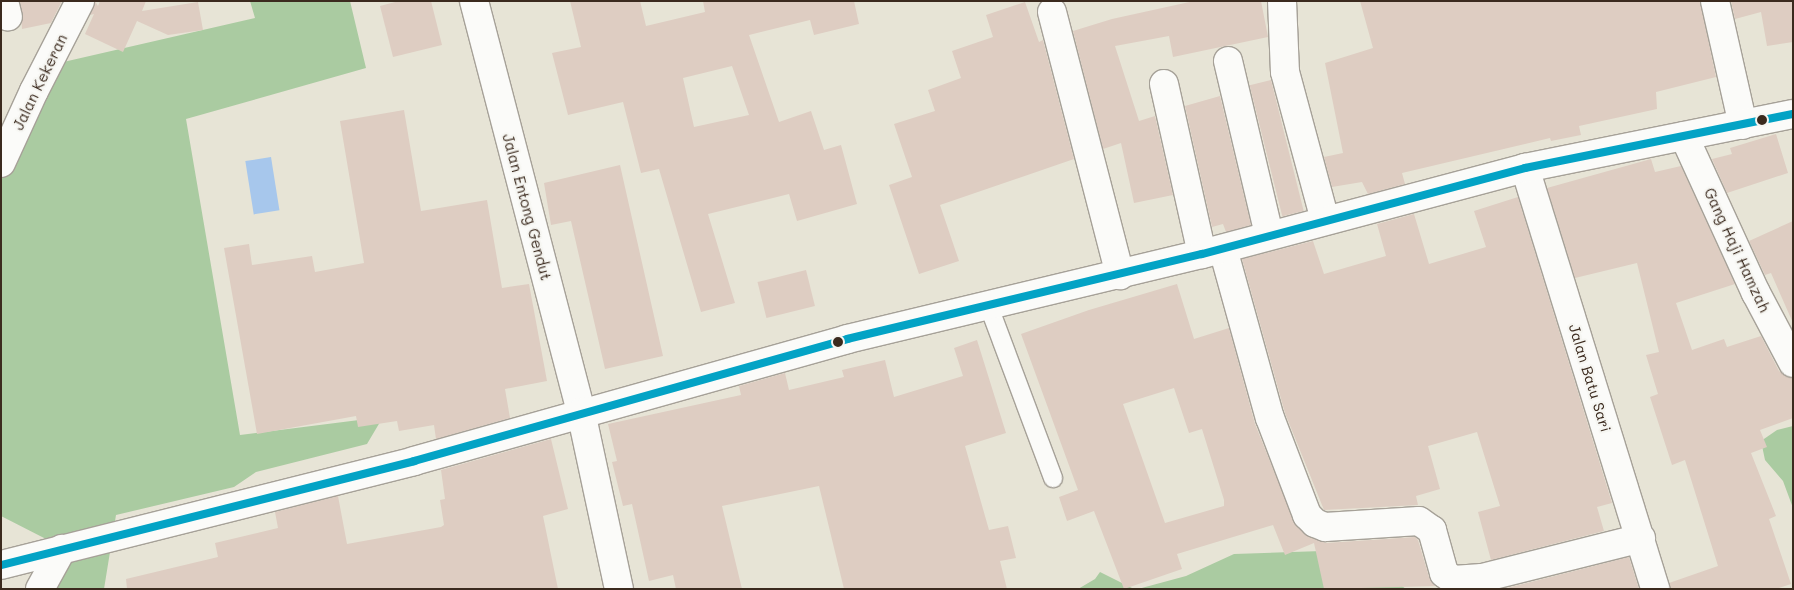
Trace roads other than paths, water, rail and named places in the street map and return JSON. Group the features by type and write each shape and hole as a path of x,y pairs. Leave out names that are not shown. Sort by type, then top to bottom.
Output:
{"street":[{"name":"Jalan Kekeran","path":"1,163 34,91 80,1"},
{"name":"Jalan Entong Gendut","path":"474,1 580,412 619,589"},
{"path":"1282,1 1285,72 1325,220"},
{"path":"1715,1 1744,125"},
{"path":"1052,12 1120,275"},
{"path":"1228,61 1269,235"},
{"path":"1164,84 1213,252 1270,418 1307,515 1315,523 1325,527 1420,521 1432,530 1444,573 1453,580 1482,578 1641,538"},
{"path":"1,565 414,461 580,412 988,304 1213,252 1269,235 1525,168 1793,114"},
{"name":"Gang Haji Hamzah","path":"1684,136 1756,293 1793,363"},
{"name":"Jalan Batu Sari","path":"1525,168 1641,538 1655,589"},
{"path":"40,589 62,549"}],"lane":[{"path":"988,304 1053,478"}],"water":[{"path":"271,157 279,210 254,214 245,161"}]}
